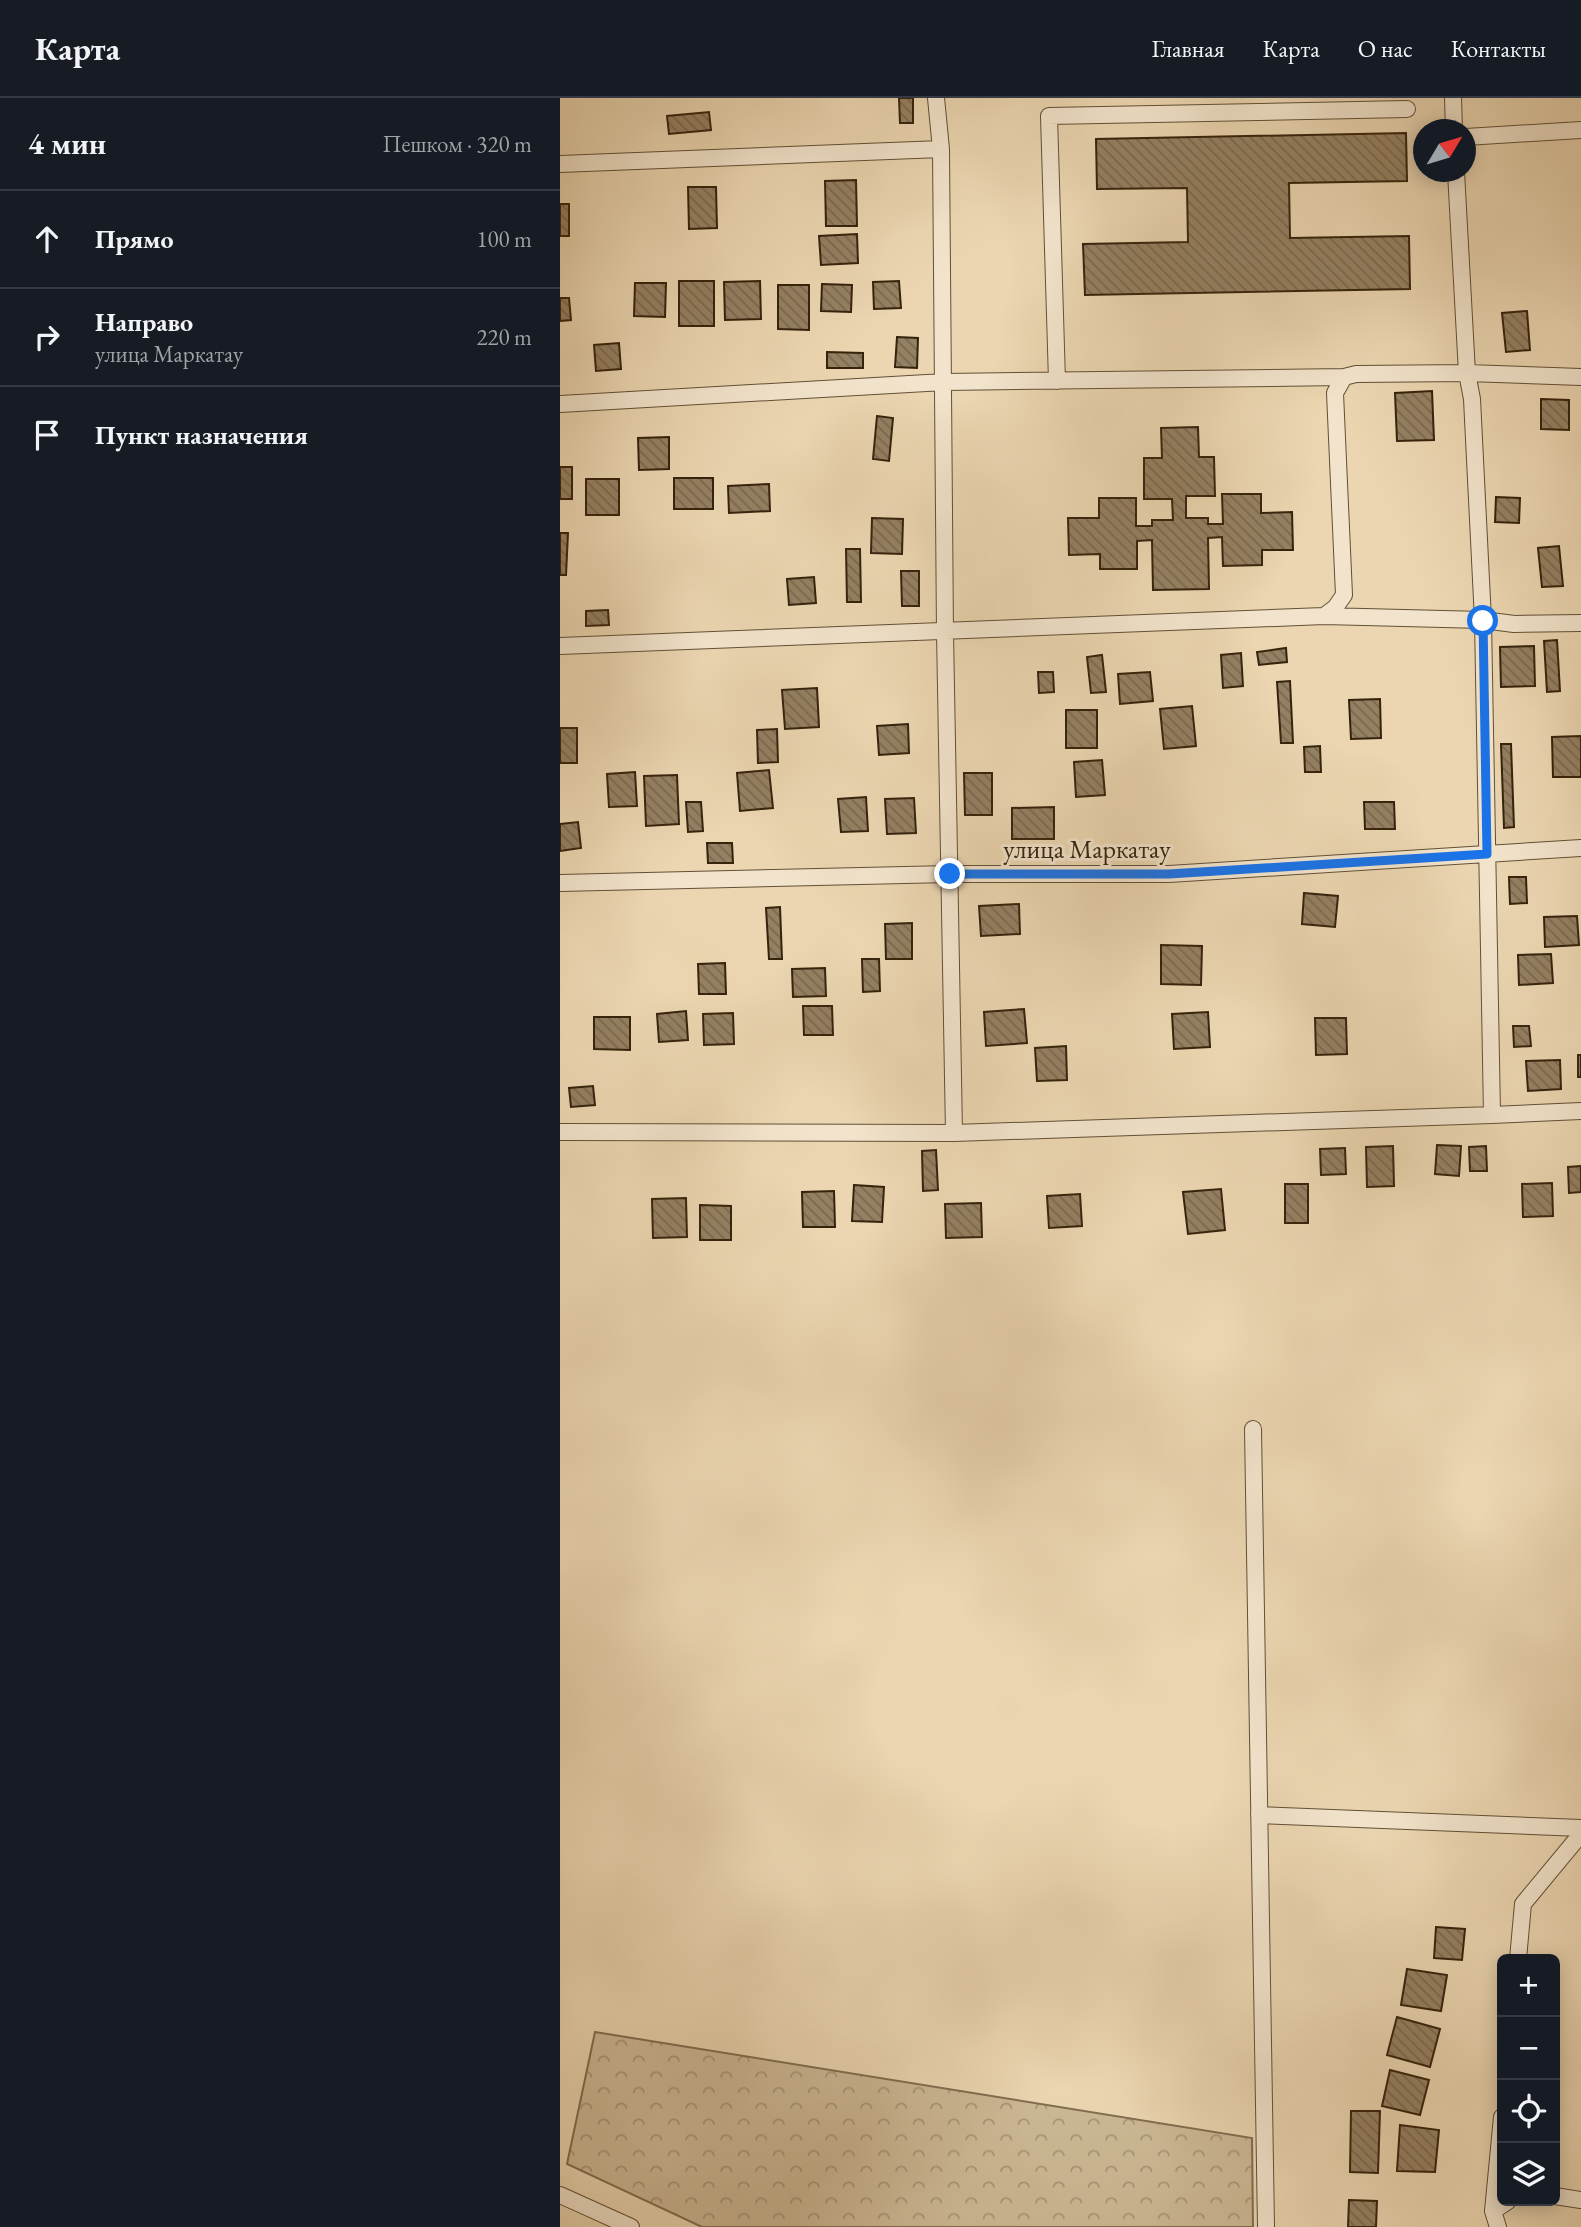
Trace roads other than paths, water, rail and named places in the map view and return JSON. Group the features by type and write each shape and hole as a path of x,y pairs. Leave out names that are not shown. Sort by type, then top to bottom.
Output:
{"street":[{"path":"936,98 941,149 945,632 954,1133"},
{"path":"1453,98 1454,119"},
{"path":"1057,381 1049,116 1124,106 1407,109"},
{"path":"1476,136 1581,130"},
{"path":"560,164 941,149"},
{"path":"1457,182 1467,373 1472,399 1483,621 1492,1115"},
{"path":"560,404 944,382 1467,373 1581,377"},
{"path":"1324,616 1335,608 1344,595 1335,393 1344,377"},
{"path":"560,646 1324,616 1514,624 1581,623"},
{"name":"улица Маркатау","path":"560,883 950,874 1169,874 1581,848"},
{"path":"560,1132 954,1133 1581,1111"},
{"path":"1253,1429 1266,2227"},
{"path":"1259,1815 1581,1828"},
{"path":"1518,1954 1523,1904 1581,1834"},
{"path":"1496,2219 1500,2143"},
{"path":"560,2195 631,2227"},
{"path":"1560,2197 1581,2200"}]}
